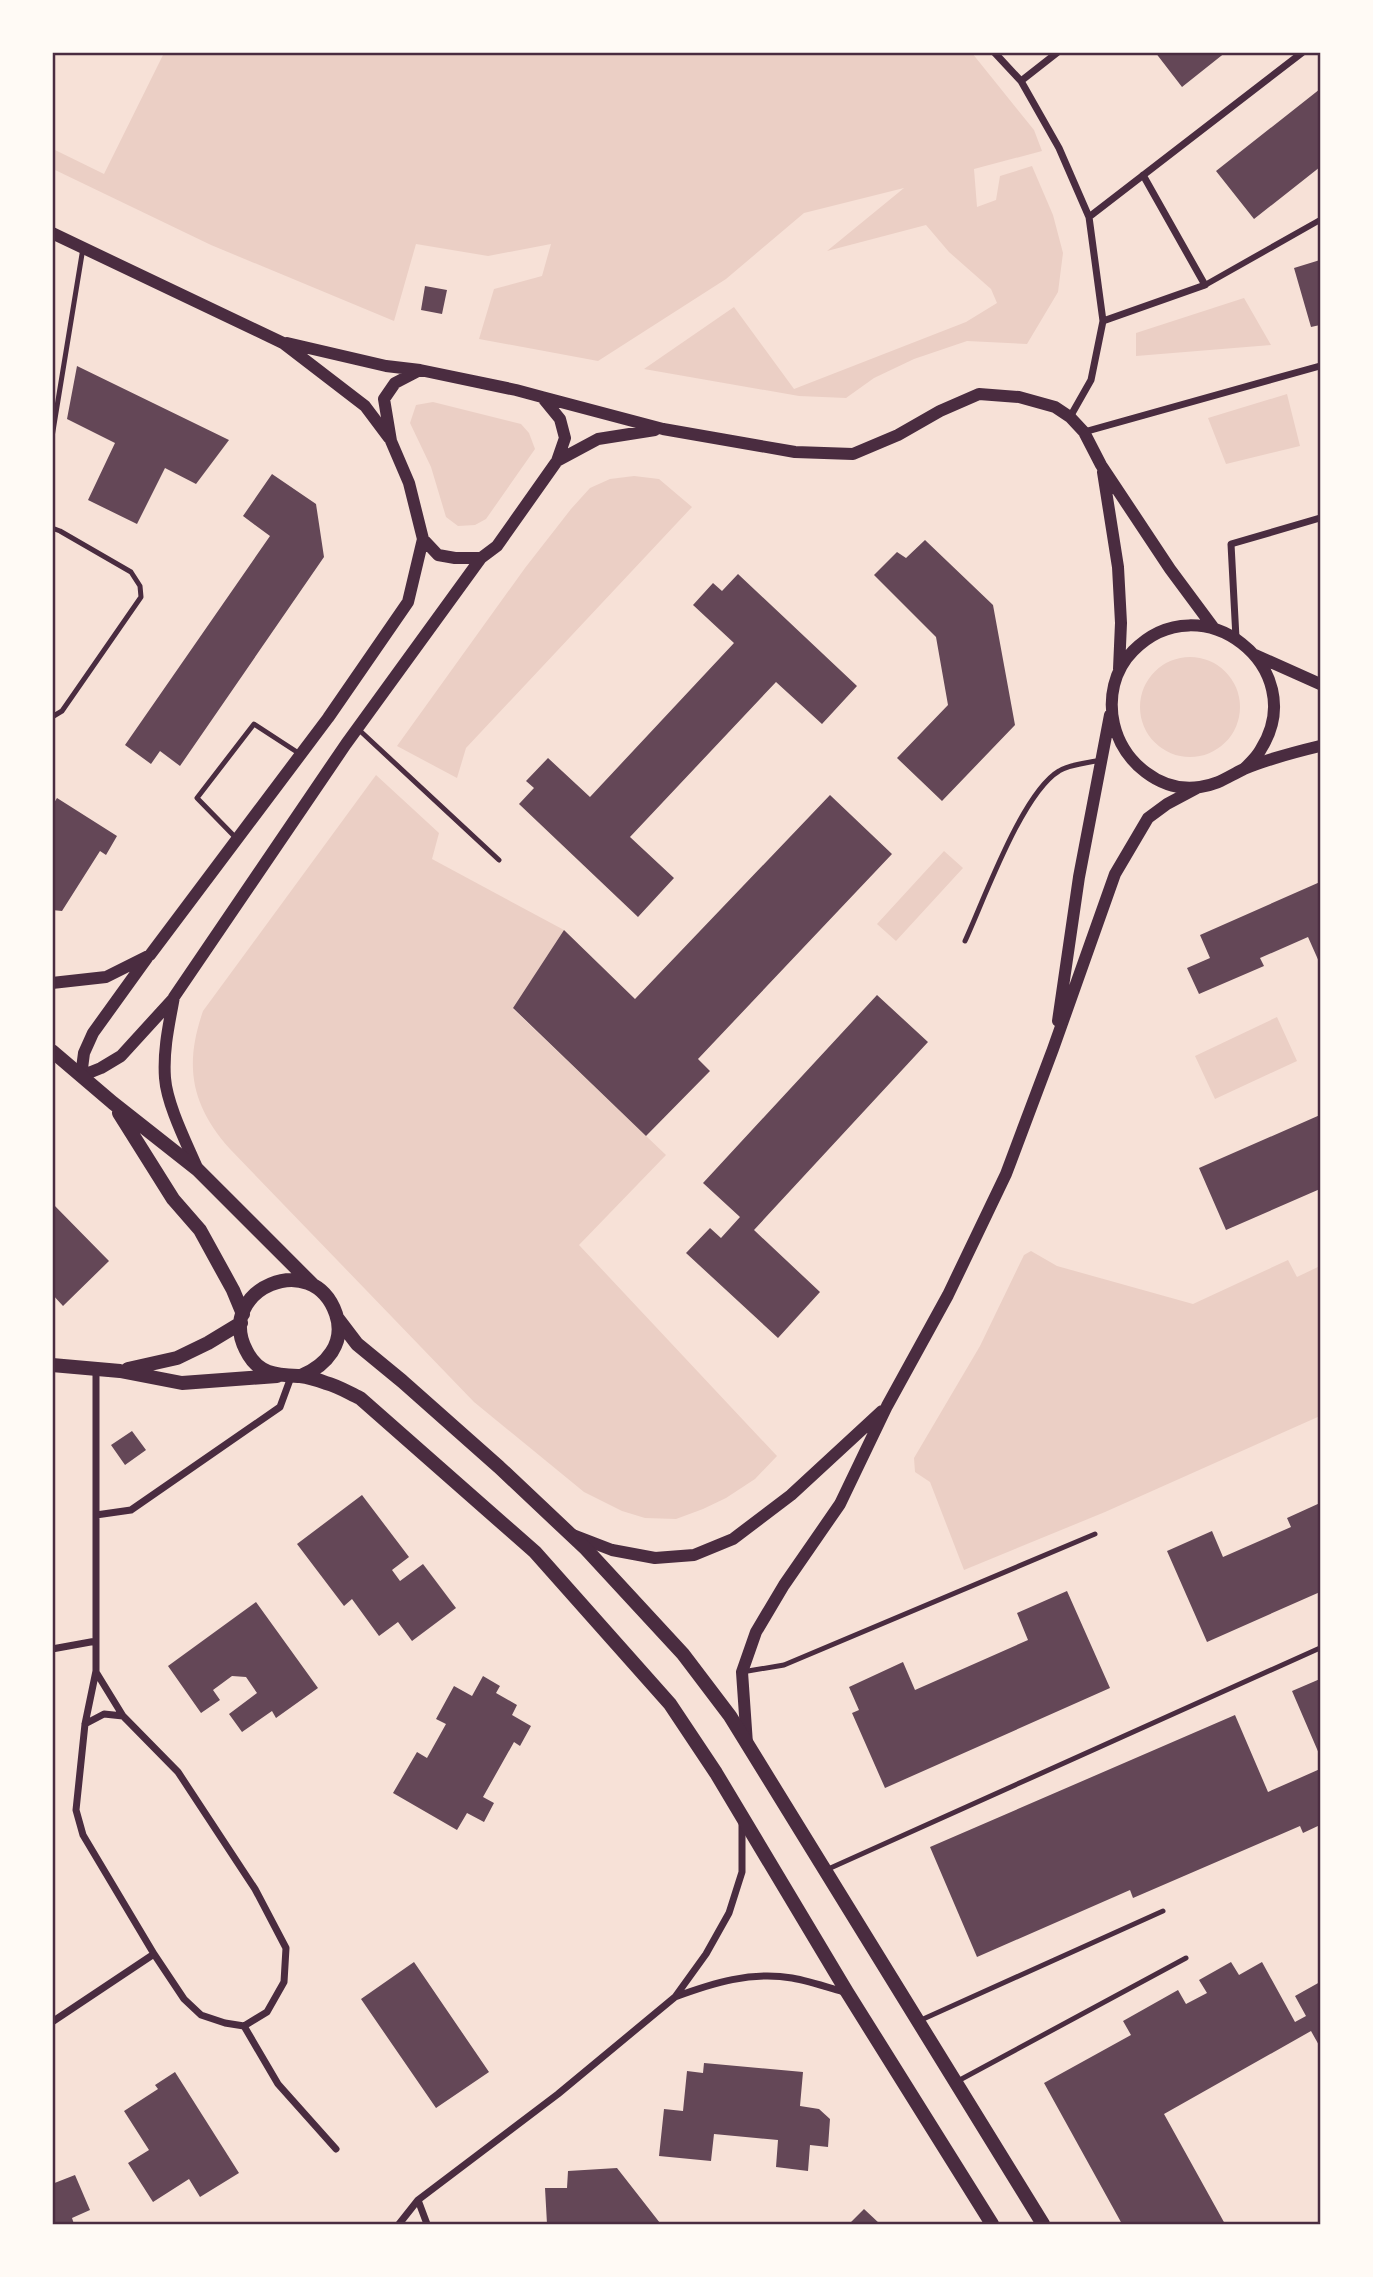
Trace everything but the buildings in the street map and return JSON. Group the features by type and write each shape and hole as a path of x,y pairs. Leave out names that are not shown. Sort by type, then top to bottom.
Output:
{"main road":[{"path":"52,1051 198,1170 325,1295 338,1319 357,1344 489,1458 586,1549 683,1654 730,1716 1044,2224"},
{"path":"113,1103 173,1199 200,1230 233,1290 242,1319 242,1337 246,1351 255,1362 266,1371 330,1383 360,1398 535,1552 670,1704 743,1817 846,1992 992,2224"},
{"path":"120,1371 177,1358 208,1343 242,1319 250,1299 263,1287 280,1280 298,1280 314,1286"},
{"path":"52,1365 120,1371 182,1383 290,1376 314,1371 330,1355 338,1334 338,1319"}],"street":[{"path":"993,52 1021,82 1068,164 1089,217 1103,321 1091,380 1070,416"},
{"path":"1021,82 1058,52"},
{"path":"1089,217 1303,52"},
{"path":"1143,175 1205,285"},
{"path":"1103,321 1205,285 1321,220"},
{"path":"52,233 283,343 365,406 391,441 410,482 423,539 408,602 300,754 93,1033 85,1053 82,1076"},
{"path":"283,343 386,366 420,370 516,390 663,429 795,452 853,454 898,435 940,411 979,394 1019,397 1055,407 1070,416 1084,432 1101,465 1170,569 1213,627"},
{"path":"1084,432 1321,366"},
{"path":"391,441 384,400 395,383 420,370"},
{"path":"82,1076 121,1056 174,997 357,728 481,558 497,546 557,461 565,438 561,419 542,397"},
{"path":"557,461 598,439 663,429"},
{"path":"1101,465 1118,567 1121,623 1119,670"},
{"path":"1236,638 1231,544 1321,519"},
{"path":"423,539 438,555 481,558"},
{"path":"1054,1049 1079,877 1111,710 1112,690 1119,670 1131,652 1148,637 1168,628 1191,624 1213,627 1236,638 1255,655 1268,676 1273,702 1271,727 1261,750 1244,769"},
{"path":"1255,655 1321,684"},
{"path":"1111,710 1116,736 1129,758 1148,775 1172,785 1197,788"},
{"path":"747,1744 742,1672 756,1632 784,1585 840,1504 887,1406 948,1295 1006,1174 1054,1049 1115,874 1148,818 1167,804 1197,788 1222,782 1244,769 1321,746"},
{"path":"52,983 106,977 149,955"},
{"path":"174,997 165,1043 165,1081 198,1170"},
{"path":"96,1370 96,1671 85,1724 76,1810 83,1835 184,1999 201,2015 244,2026 267,2011 284,1982 286,1948 255,1889 178,1772 122,1716 96,1671"},
{"path":"96,1515 131,1510 281,1407 290,1376"},
{"path":"569,1534 612,1550 655,1558 694,1555 733,1539 791,1495 887,1406"},
{"path":"52,1649 96,1641"},
{"path":"85,1724 104,1714 122,1716"},
{"path":"399,2224 418,2200 558,2094 675,1997 706,1954 729,1913 742,1872 743,1817"},
{"path":"52,2022 154,1954"},
{"path":"675,1997 716,1982 751,1977 790,1978 846,1992"},
{"path":"244,2026 278,2084 336,2149"},
{"path":"418,2200 427,2224"}],"lane":[{"path":"52,437 83,248"},
{"path":"52,528 131,572 140,586 141,597 62,711 52,718"},
{"path":"237,839 197,798 254,724 300,754"},
{"path":"357,728 499,860"},
{"path":"965,941 1020,819 1041,786 1060,770 1101,760"},
{"path":"742,1672 785,1665 1095,1534"},
{"path":"825,1870 1321,1648"},
{"path":"918,2021 1163,1911"},
{"path":"956,2082 1186,1958"}],"shaded area":[{"path":"164,53 972,53 1034,130 1042,151 974,169 977,207 996,200 1000,176 1032,166 1053,215 1063,253 1058,292 1027,344 967,341 914,359 874,378 846,398 799,396 644,369 734,307 794,389 966,322 997,303 991,289 949,252 926,225 827,251 904,188 804,213 726,279 598,361 479,339 494,289 542,276 551,244 488,256 416,244 394,321 211,245 53,169 53,149 104,174"},
{"path":"1244,298 1271,345 1136,356 1136,333"},
{"path":"1287,394 1300,446 1226,464 1208,418"},
{"path":"433,402 521,424 529,433 535,449 486,519 475,525 458,526 446,517 431,467 410,423 416,405"},
{"path":"634,476 659,479 692,507 466,748 457,778 397,746 525,568 571,509 590,488 610,479"},
{"path":"1190,657 1209,661 1225,672 1236,688 1240,707 1236,726 1225,742 1209,753 1190,757 1171,753 1155,742 1144,726 1140,707 1144,688 1155,672 1171,661"},
{"path":"376,775 439,833 432,859 564,930 513,1009 666,1155 579,1245 777,1456 755,1479 703,1509 676,1519 645,1518 622,1511 584,1492 474,1402 230,1149 217,1133 199,1101 193,1067 197,1031 203,1011"},
{"path":"944,851 963,868 896,941 877,924"},
{"path":"1277,1017 1297,1061 1215,1099 1195,1056"},
{"path":"1031,1251 1057,1266 1193,1304 1288,1260 1297,1277 1320,1266 1320,1416 1105,1512 964,1570 930,1482 915,1472 914,1458 980,1346 1024,1255"}]}
